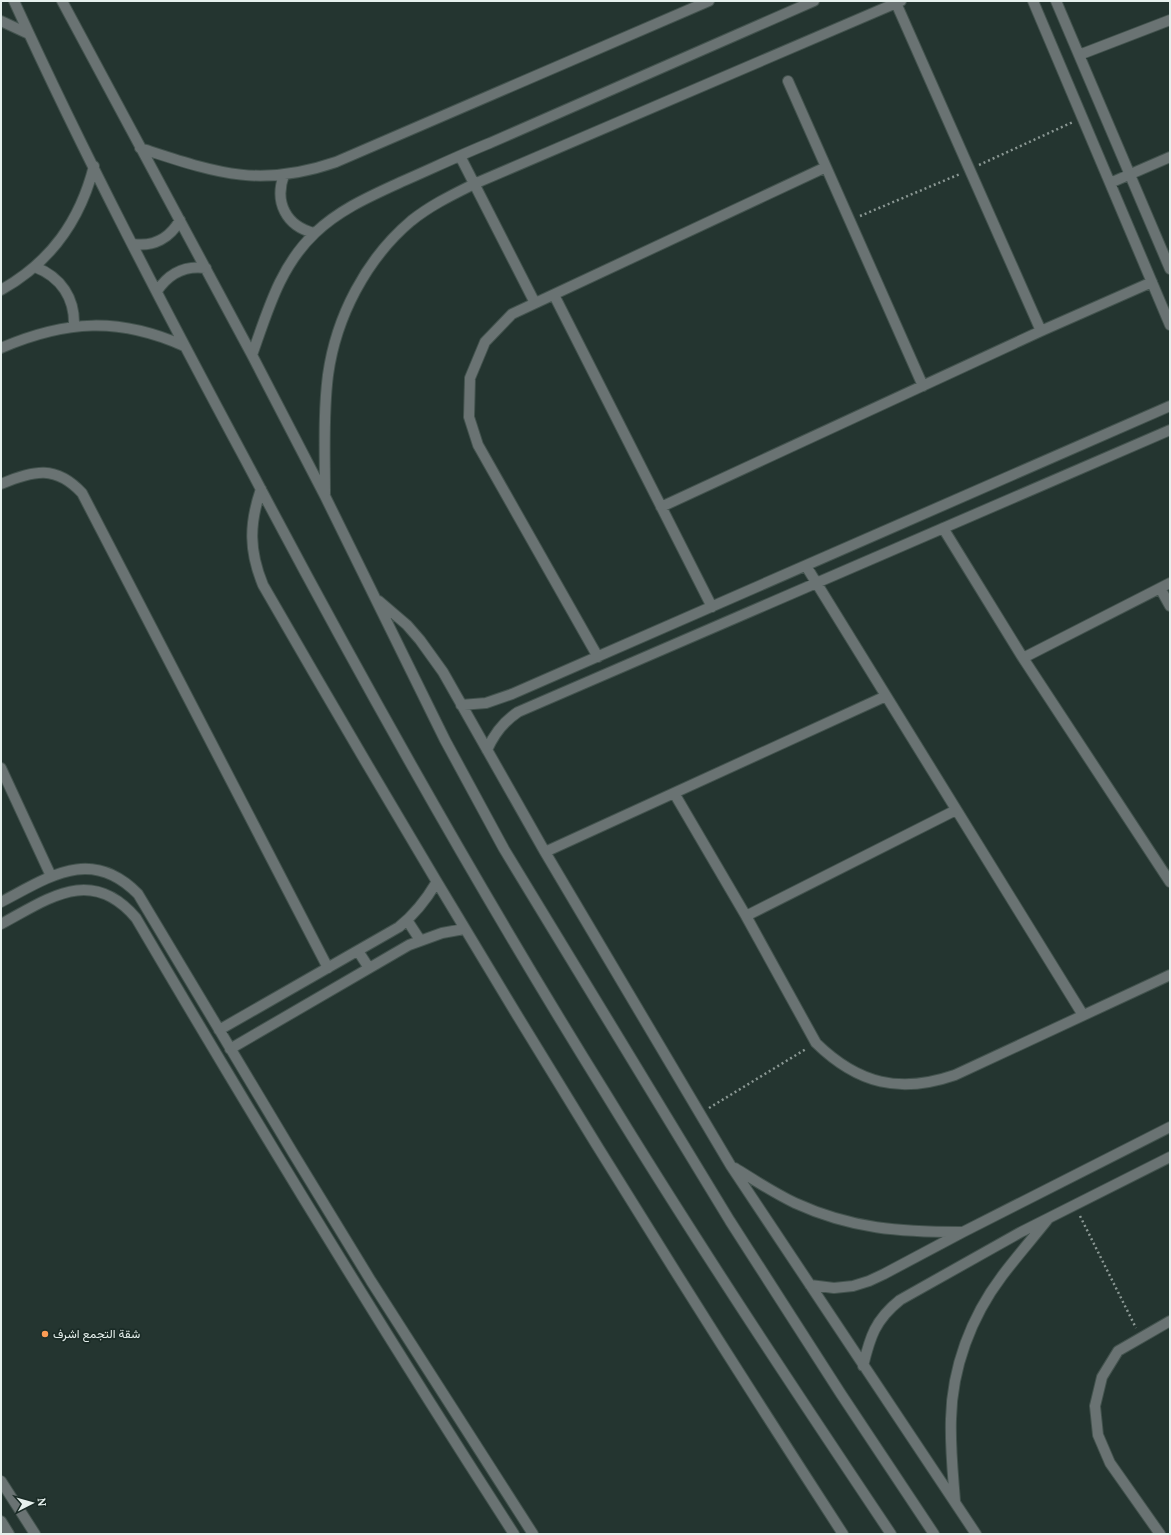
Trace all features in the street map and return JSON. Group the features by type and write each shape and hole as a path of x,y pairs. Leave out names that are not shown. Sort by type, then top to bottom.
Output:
{"street":[{"path":"14,1 184,346 310,583 432,800 581,1054 734,1297 891,1534"},
{"path":"62,1 252,355 325,496 445,740 481,808 531,896 759,1268 934,1534"},
{"path":"140,148 214,171 249,176 284,175 319,168 709,1"},
{"path":"252,355 273,295 279,281 294,256 314,233 349,207 460,156 814,1"},
{"path":"1033,1 1170,325"},
{"path":"1056,1 1170,269"},
{"path":"325,496 326,395 328,376 338,331 356,289 367,270 396,235 412,221 448,197 474,184 898,2 1041,331"},
{"path":"1079,55 1170,20"},
{"path":"1,21 29,34"},
{"path":"788,82 923,386"},
{"path":"460,156 535,303"},
{"path":"1110,183 1170,157"},
{"path":"1,290 24,276 48,255 68,228 84,198 94,166"},
{"path":"598,657 478,445 468,417 470,378 485,342 512,314 826,167"},
{"path":"284,175 280,192 280,200 286,216 298,227 314,233"},
{"path":"133,244 149,244 161,240 171,233 180,220"},
{"path":"35,267 52,275 65,290 73,307 74,326"},
{"path":"156,291 167,278 181,269 198,267 206,268"},
{"path":"661,506 1041,331 1152,282"},
{"path":"554,295 712,607"},
{"path":"1,348 45,332 74,326 107,325 154,334 184,346"},
{"path":"461,705 500,700 1170,406"},
{"path":"487,750 497,730 504,722 518,712 1170,430"},
{"path":"1,484 21,475 34,472 48,472 61,476 73,483 82,493 328,968"},
{"path":"260,489 253,516 252,530 254,558 263,585 436,883 595,1144 676,1274 844,1534"},
{"path":"943,528 1022,658 1170,882"},
{"path":"806,566 1083,1015"},
{"path":"1022,658 1170,583"},
{"path":"1160,588 1170,606"},
{"path":"376,599 402,621 420,640 443,672 545,852 731,1166 976,1534"},
{"path":"545,852 886,696"},
{"path":"1,768 51,876"},
{"path":"674,793 746,916 816,1043 845,1067 862,1076 887,1083 899,1084 918,1084 937,1081 955,1075 1170,975"},
{"path":"746,916 956,810"},
{"path":"1,902 51,876 74,869 98,870 109,873 129,885 145,903 230,1049 371,1281 532,1534"},
{"path":"203,1032 218,1028 328,968 390,932 407,920 424,903 436,883"},
{"path":"1,924 65,892 88,890 110,896 124,905 136,918 358,1289 514,1534"},
{"path":"407,920 420,940"},
{"path":"230,1049 420,940 442,933 464,929"},
{"path":"358,951 369,968"},
{"path":"810,1285 834,1288 853,1286 869,1281 1170,1127"},
{"path":"863,1366 869,1341 882,1316 900,1300 1051,1216 1170,1157"},
{"path":"731,1166 772,1192 795,1203 842,1220 891,1230 916,1232 963,1232"},
{"path":"955,1503 950,1438 951,1419 955,1380 966,1343 982,1308 1002,1275 1051,1216"},
{"path":"1160,1534 1110,1463 1098,1435 1095,1406 1102,1377 1118,1351 1170,1321"},
{"path":"1,1481 35,1534"},
{"path":"1,1521 9,1534"},
{"path":"1166,1534 1170,1531"}],"path":[{"path":"700,1114 816,1043"},
{"path":"1074,1205 1140,1338"}],"place":[{"name":"شقة التجمع اشرف","path":"45,1334"}]}
